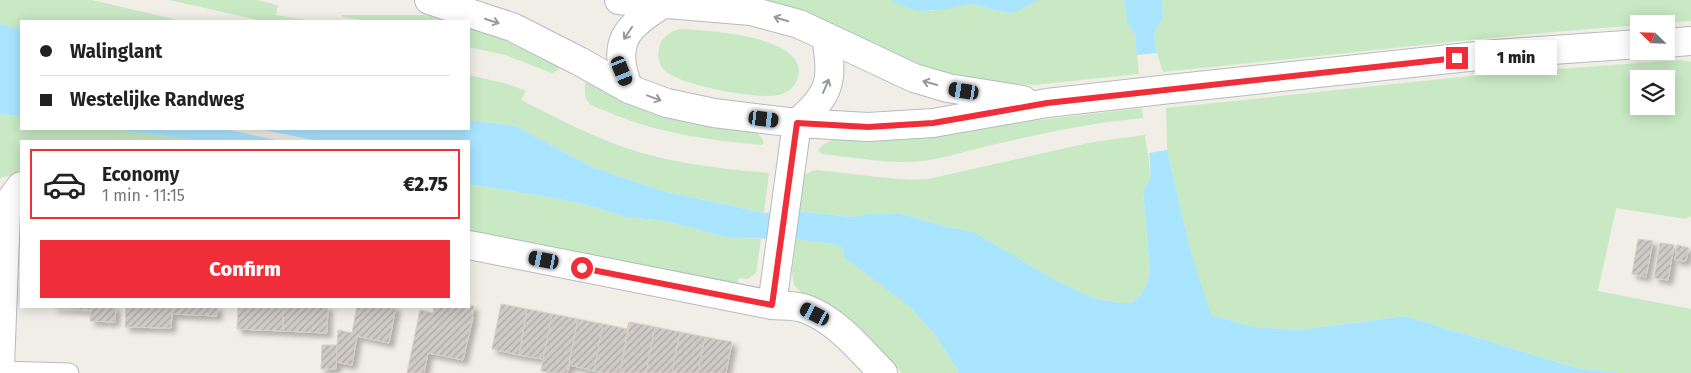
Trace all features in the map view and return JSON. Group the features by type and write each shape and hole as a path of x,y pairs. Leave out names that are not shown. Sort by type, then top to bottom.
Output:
{"street":[{"path":"429,0 512,27 629,88 685,107 797,123 868,127 933,123 1047,103 1170,89 1496,54 1630,45"},
{"path":"619,0 665,1 751,11 799,24 914,78 948,88 1047,103"},
{"path":"629,88 622,71 620,52 624,39 628,31 642,16 665,1"},
{"path":"772,305 797,123 814,109 825,91 830,78 826,37"},
{"path":"1675,42 1691,41"},
{"path":"0,366 6,212 12,198 20,187"},
{"path":"470,245 772,305 805,308 840,330 883,373"}],"lane":[{"path":"0,371 69,373"}],"green space":[{"path":"0,0 92,0 178,20 20,20 20,29 0,24"},
{"path":"169,0 257,0 278,5 276,15 307,20 259,20"},
{"path":"728,0 891,0 907,8 932,11 970,4 1008,13 1017,12 1038,0 1124,0 1127,23 1135,34 1139,74 1034,85 995,83 921,70"},
{"path":"1162,0 1691,0 1691,21 1675,22 1675,15 1630,15 1630,26 1519,35 1163,72 1154,34 1163,18"},
{"path":"342,15 423,15 453,20 363,20 342,17"},
{"path":"470,24 491,29 561,65 558,70 552,73 505,55 470,47"},
{"path":"680,29 733,34 776,45 791,54 798,67 795,85 781,94 768,96 754,95 701,86 672,76 664,70 659,61 659,48 665,37"},
{"path":"1681,60 1691,62 1691,216 1686,219 1616,208 1598,291 1691,309 1691,373 1621,373 1577,368 1405,316 1300,330 1254,327 1210,315 1191,254 1167,150 1166,108 1490,74"},
{"path":"470,75 508,84 526,91 521,100 586,132 626,148 660,158 769,173 764,213 663,191 590,166 515,126 470,120"},
{"path":"586,77 755,131 764,143 761,145 702,138 663,130 625,119 589,103 585,94"},
{"path":"1142,108 1143,118 1048,133 941,158 920,161 877,161 822,154 818,151 825,143 843,137 946,131"},
{"path":"0,114 20,116 20,130 120,130 195,140 20,140 20,173 0,178"},
{"path":"1145,135 1151,177 1143,192 1150,271 1147,283 1140,296 1131,303 1093,298 1055,280 974,232 944,226 899,213 852,217 799,211 803,176 812,171 818,170 910,180 928,179 1093,142"},
{"path":"470,184 575,202 627,217 665,221 729,238 761,239 756,273 747,279 739,278 737,286 470,234"},
{"path":"796,239 838,245 909,306 936,336 959,373 902,373 847,316 801,292 794,285 792,272"}],"water":[{"path":"891,0 1038,0 1017,12 1008,13 970,4 941,10 920,11 907,8"},
{"path":"1124,0 1162,0 1163,18 1154,34 1157,53 1137,55 1135,34 1127,23"},
{"path":"0,24 20,29 20,116 0,114"},
{"path":"470,120 515,126 590,166 663,191 764,213 799,211 852,217 899,213 944,226 974,232 1055,280 1093,298 1120,303 1131,303 1140,296 1147,283 1150,271 1143,191 1151,177 1149,153 1167,150 1191,253 1211,315 1254,327 1300,330 1405,316 1577,368 1621,373 959,373 936,336 909,306 844,257 843,249 838,245 796,239 729,238 665,221 627,217 575,202 470,184 470,140 195,140 120,130 470,130"}],"pier":[{"path":"230,130 264,130 313,140 276,140"}],"building":[{"path":"1638,239 1653,241 1646,277 1632,274"},
{"path":"1660,243 1674,245 1668,280 1654,278"},
{"path":"1677,245 1689,248 1686,261 1675,260"},
{"path":"501,304 527,309 519,355 492,349"},
{"path":"470,305 474,306 463,360 428,353 424,373 407,373 420,310 433,313 434,308 470,308"},
{"path":"54,308 116,308 115,322 90,321 91,310"},
{"path":"126,308 172,308 171,328 125,327"},
{"path":"172,308 218,308 217,316 172,314 171,328"},
{"path":"238,308 283,308 283,331 237,329"},
{"path":"283,308 328,308 327,333 283,331"},
{"path":"357,308 396,308 389,343 357,336 352,365 336,362 338,330 352,333"},
{"path":"527,309 552,314 541,371 543,359 519,355"},
{"path":"552,314 578,319 567,373 541,371"},
{"path":"578,319 603,324 594,371 570,365 567,373"},
{"path":"629,322 620,373 594,371 603,324 627,329"},
{"path":"630,322 655,327 646,373 620,373"},
{"path":"655,327 680,332 672,373 646,373"},
{"path":"680,332 705,337 698,373 672,373"},
{"path":"705,337 732,342 726,373 698,373"},
{"path":"322,345 337,345 336,369 321,369"}],"route":[{"path":"582,268 772,305 797,123 868,127 903,126 933,123 1047,103 1457,58"}]}
